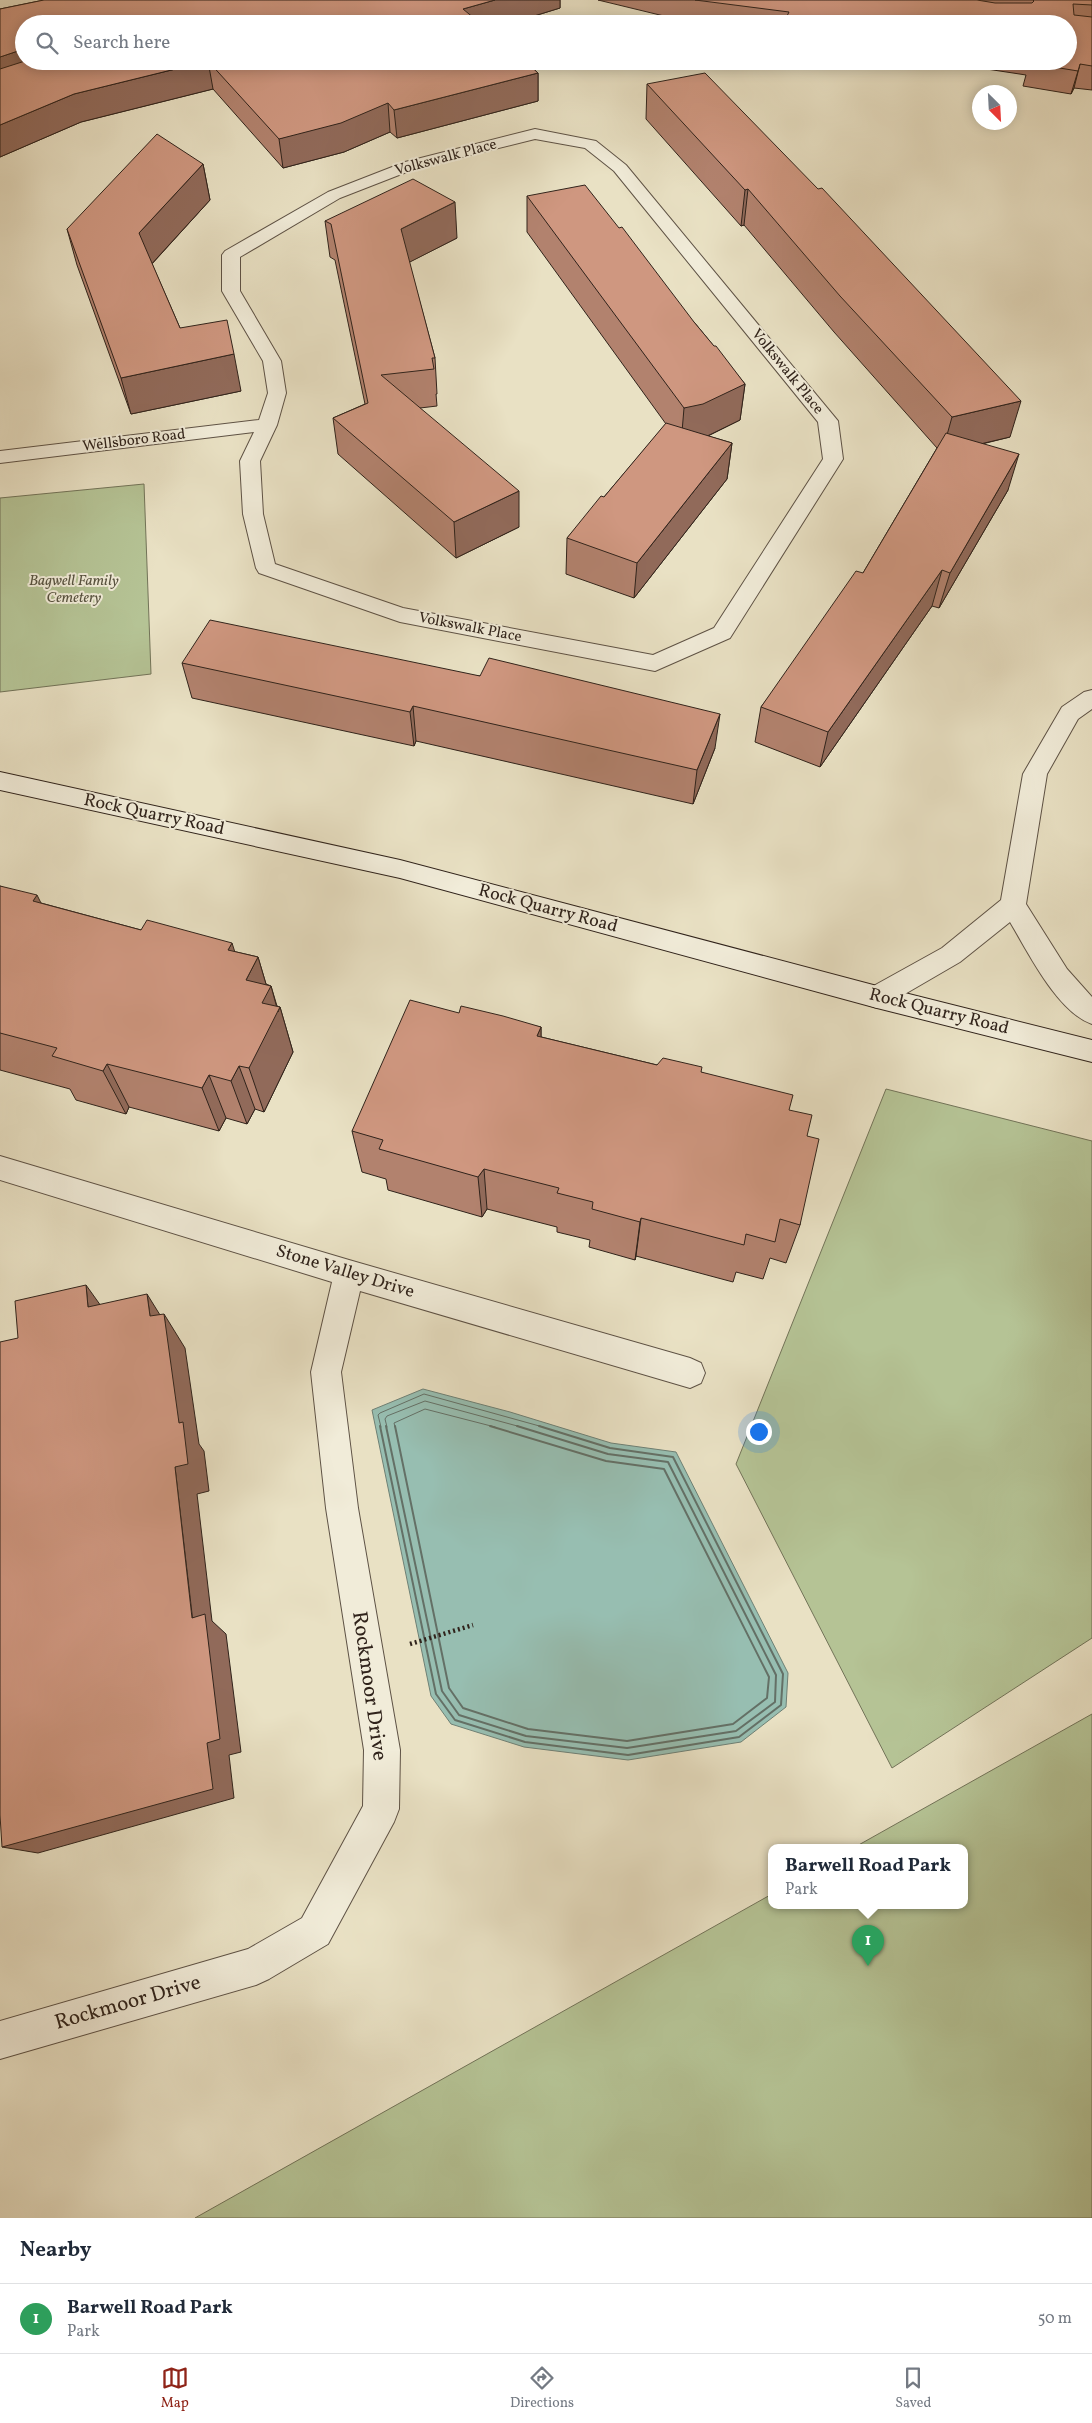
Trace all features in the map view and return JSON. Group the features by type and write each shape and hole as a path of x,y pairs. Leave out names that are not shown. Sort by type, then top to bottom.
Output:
{"street":[{"name":"Volkswalk Place","path":"535,134 590,144 620,168 828,421 832,459 722,633 655,663 400,615 266,568 253,514 250,461 267,425 277,393 272,361 231,291 231,256 334,195 411,164 535,134"},
{"name":"Wellsboro Road","path":"0,457 267,425"},
{"path":"1092,698 1070,713 1035,774 1014,905 1049,964 1075,999 1092,1013"},
{"name":"Rock Quarry Road","path":"0,781 400,869 877,997 1092,1051"},
{"path":"877,997 951,955 1014,905"},
{"name":"Stone Valley Drive","path":"0,1168 349,1274 690,1373"},
{"name":"Rockmoor Drive","path":"0,2040 256,1966 315,1931 381,1809 382,1750 342,1508 326,1372 349,1274"}],"path":[{"path":"367,1658 472,1625"}],"green space":[{"name":"Bagwell Family Cemetery","path":"144,484 151,674 0,692 0,498"},
{"path":"886,1089 1092,1141 1092,1638 892,1768 736,1464"},
{"path":"1092,1714 1092,2218 195,2218 768,1896 768,1909 968,1909 968,1844 860,1844"}],"water":[{"path":"423,1389 510,1412 611,1443 676,1452 788,1673 786,1707 741,1742 628,1760 524,1747 451,1724 431,1696 372,1410"}],"building":[{"path":"44,0 495,0 463,9 470,15 15,15 15,52 0,57 0,9"},
{"path":"695,0 977,0 995,3 1032,3 1033,0 1092,0 1092,5 1073,4 1074,15 788,15 789,12"},
{"path":"1077,15 1092,17 1092,66 1080,64 1078,71 1072,70 1077,70"},
{"path":"15,64 15,70 171,70 74,94 0,125 0,69"},
{"path":"216,70 535,70 538,73 394,110 388,103 341,123 279,139"},
{"path":"705,73 818,189 822,188 1021,401 952,417 840,296 748,189 745,190 647,84"},
{"path":"157,134 203,164 139,233 180,328 227,320 234,354 121,378 67,229"},
{"path":"413,179 455,202 401,229 435,358 432,358 434,369 381,375 519,491 454,522 333,418 368,403 331,224 325,221"},
{"path":"585,185 619,228 622,227 694,322 716,346 745,384 703,404 684,408 527,196"},
{"path":"666,423 732,443 637,563 567,538 601,496 604,497"},
{"path":"946,433 1019,454 950,573 942,570 828,732 761,707 856,571 863,573"},
{"path":"210,620 480,676 489,658 720,714 697,770 413,706 410,712 182,663"},
{"path":"0,886 37,895 33,901 141,930 147,920 232,943 228,950 258,957 246,980 271,986 262,1003 280,1007 249,1068 239,1066 231,1081 209,1075 202,1088 107,1064 103,1071 52,1056 57,1048 0,1033"},
{"path":"410,1000 459,1013 461,1006 503,1016 541,1027 537,1036 657,1065 663,1058 702,1067 701,1072 793,1095 789,1110 812,1115 807,1136 819,1139 800,1225 780,1219 775,1242 746,1234 744,1245 641,1218 640,1222 592,1209 593,1202 557,1193 559,1188 484,1169 478,1177 379,1149 383,1140 352,1131"},
{"path":"86,1285 88,1307 147,1294 150,1316 164,1314 179,1423 183,1422 188,1464 175,1467 192,1618 205,1614 220,1739 207,1743 213,1789 2,1847 0,1815 0,1342 18,1338 15,1301"}],"place":[{"name":"Barwell Road Park","path":"868,1966"}]}
